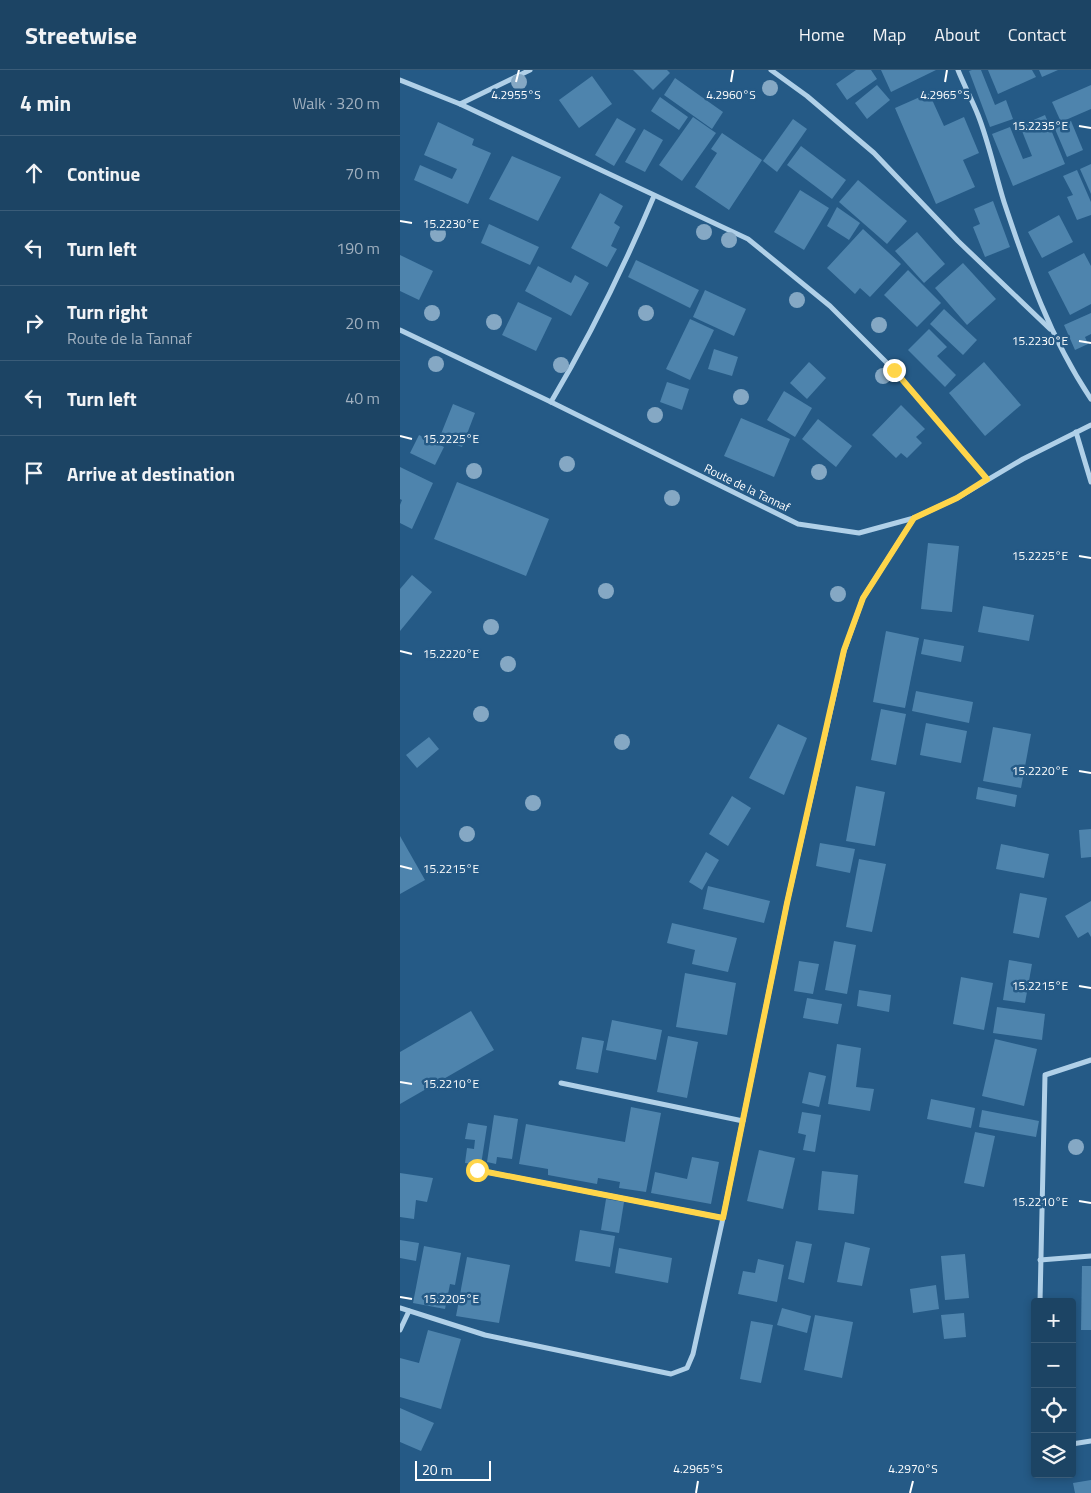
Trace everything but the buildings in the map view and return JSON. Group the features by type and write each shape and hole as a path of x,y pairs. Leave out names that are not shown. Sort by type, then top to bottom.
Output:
{"street":[{"path":"460,104 530,70"},
{"path":"770,70 807,96 874,153 958,242 1050,329"},
{"path":"958,70 978,116 1004,202 1050,329 1076,377 1091,399"},
{"path":"400,80 460,104 748,239 830,306 894,370 987,479"},
{"path":"551,402 584,345 631,250 654,196"},
{"name":"Route de la Tannaf","path":"400,330 798,524 859,533 914,518 957,498 1023,458 1091,425"},
{"path":"1076,432 1091,482"},
{"path":"400,1308 485,1335 671,1374 687,1368 693,1354 723,1218 787,903 844,650 863,598 914,518"},
{"path":"1040,1298 1045,1075 1091,1060"},
{"path":"562,1083 742,1121"},
{"path":"477,1170 723,1218"},
{"path":"1040,1260 1091,1256"},
{"path":"400,1330 409,1310"},
{"path":"1076,1443 1091,1441"}],"route":[{"path":"477,1170 723,1218 787,903 844,650 863,598 914,518 957,498 987,479 894,370"}]}
